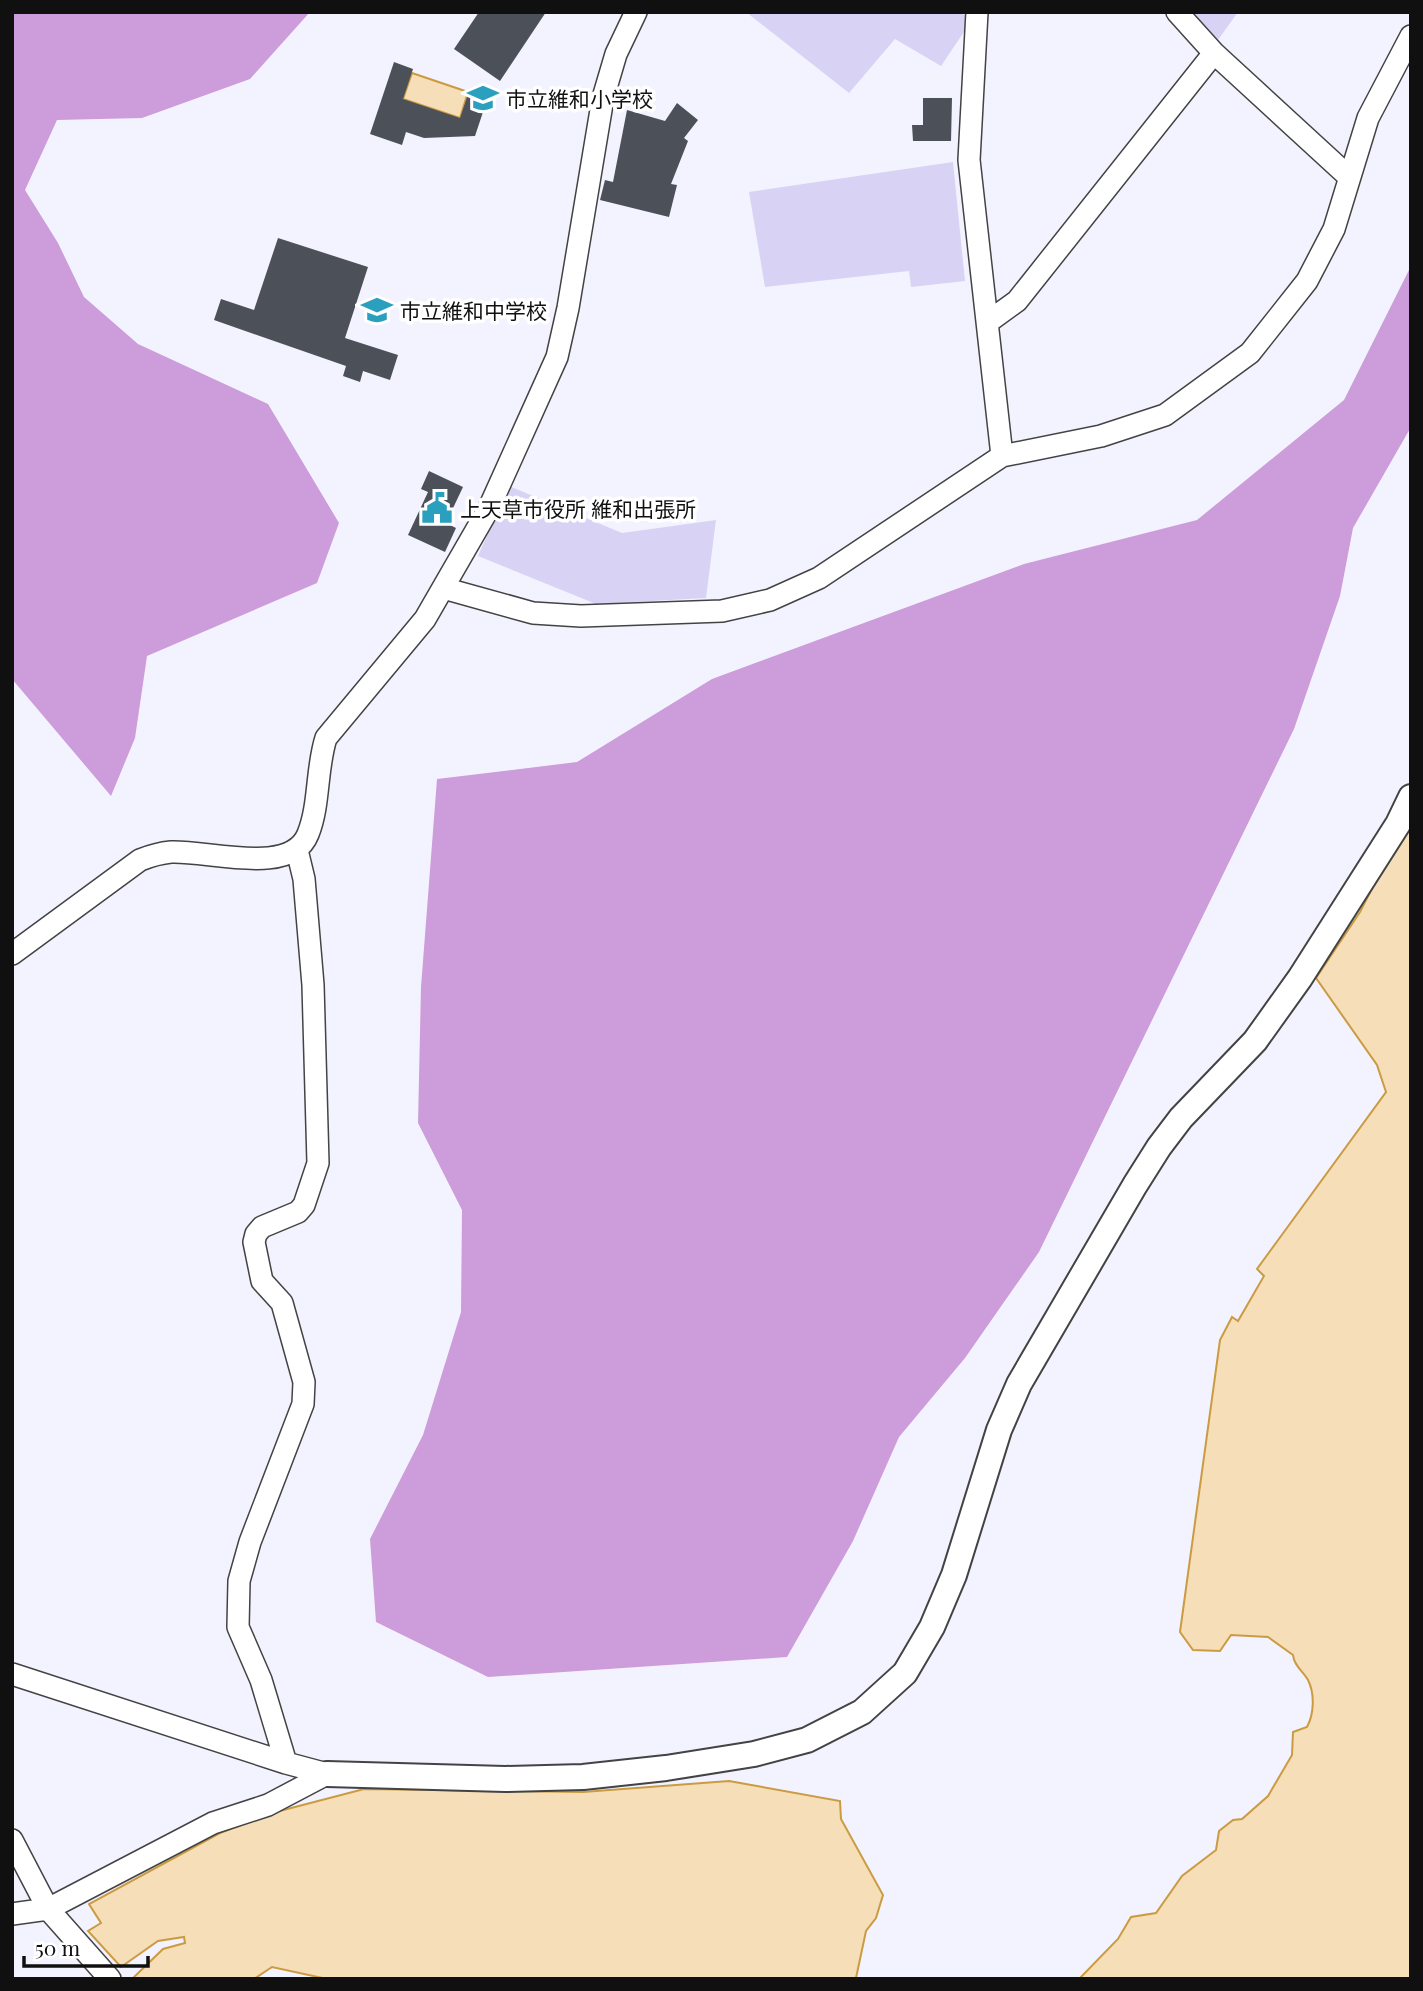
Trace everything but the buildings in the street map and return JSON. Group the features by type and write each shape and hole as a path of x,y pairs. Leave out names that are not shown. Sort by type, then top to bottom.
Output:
{"street":[{"path":"12,954 140,860 173,852 275,859 297,850 307,835 326,738 425,619 489,508 556,356 568,308 603,98 616,54 636,12"},
{"path":"977,12 969,160 1002,456"},
{"path":"1177,12 1214,52 1349,177"},
{"path":"443,588 533,613 582,616 709,611 771,600 819,578 1002,456 1101,436 1165,415 1250,353 1307,281 1334,229 1368,118 1411,36"},
{"path":"988,322 1017,301 1214,52"},
{"path":"12,1674 327,1774 505,1779 583,1777 666,1768 754,1754 807,1740 862,1712 905,1673 932,1627 954,1575 999,1430 1019,1384 1135,1185 1181,1118 1255,1041 1300,978 1398,824 1411,797"},
{"path":"286,1763 261,1679 238,1627 239,1581 246,1555 303,1404 304,1382 282,1303 262,1281 254,1242 262,1227 298,1212 304,1205 318,1163 313,985 304,879 297,850"},
{"path":"12,1914 48,1909 213,1823 268,1805 327,1774"},
{"path":"12,1840 18,1863 48,1909 110,1979"}],"shaded area":[{"path":"12,12 310,12 250,79 142,118 57,120 25,190 58,243 84,297 138,344 268,404 339,523 317,583 147,656 135,738 111,796 12,679"},
{"path":"746,12 960,12 972,20 941,66 895,39 849,93"},
{"path":"1192,12 1238,12 1218,40"},
{"path":"412,73 468,92 460,118 403,99"},
{"path":"953,162 965,281 911,287 909,271 765,287 749,192"},
{"path":"1411,266 1411,427 1353,528 1340,596 1294,729 1039,1252 965,1358 899,1437 853,1541 787,1657 488,1677 376,1622 370,1539 423,1435 461,1312 462,1210 418,1123 421,987 437,779 577,762 712,679 1024,564 1197,520 1344,400"},
{"path":"509,486 622,533 716,520 706,598 596,604 478,556"},
{"path":"1411,824 1411,1979 1079,1979 1118,1939 1131,1917 1156,1913 1182,1876 1216,1850 1219,1831 1233,1820 1242,1819 1268,1796 1292,1755 1293,1732 1307,1727 1311,1716 1313,1698 1308,1680 1293,1655 1268,1637 1231,1635 1220,1651 1193,1650 1180,1632 1220,1340 1232,1317 1238,1321 1264,1276 1257,1269 1386,1092 1377,1065 1316,978 1360,912 1401,832"},
{"path":"729,1781 840,1801 841,1819 883,1895 876,1918 866,1931 856,1978 327,1979 272,1967 254,1979 132,1979 163,1949 185,1943 184,1937 158,1941 121,1967 88,1931 101,1923 89,1904 220,1833 272,1813 364,1789 583,1792"}],"place":[{"name":"市立維和小学校","path":"483,98"},
{"name":"市立維和中学校","path":"377,310"},
{"name":"上天草市役所 維和出張所","path":"437,508"}]}
